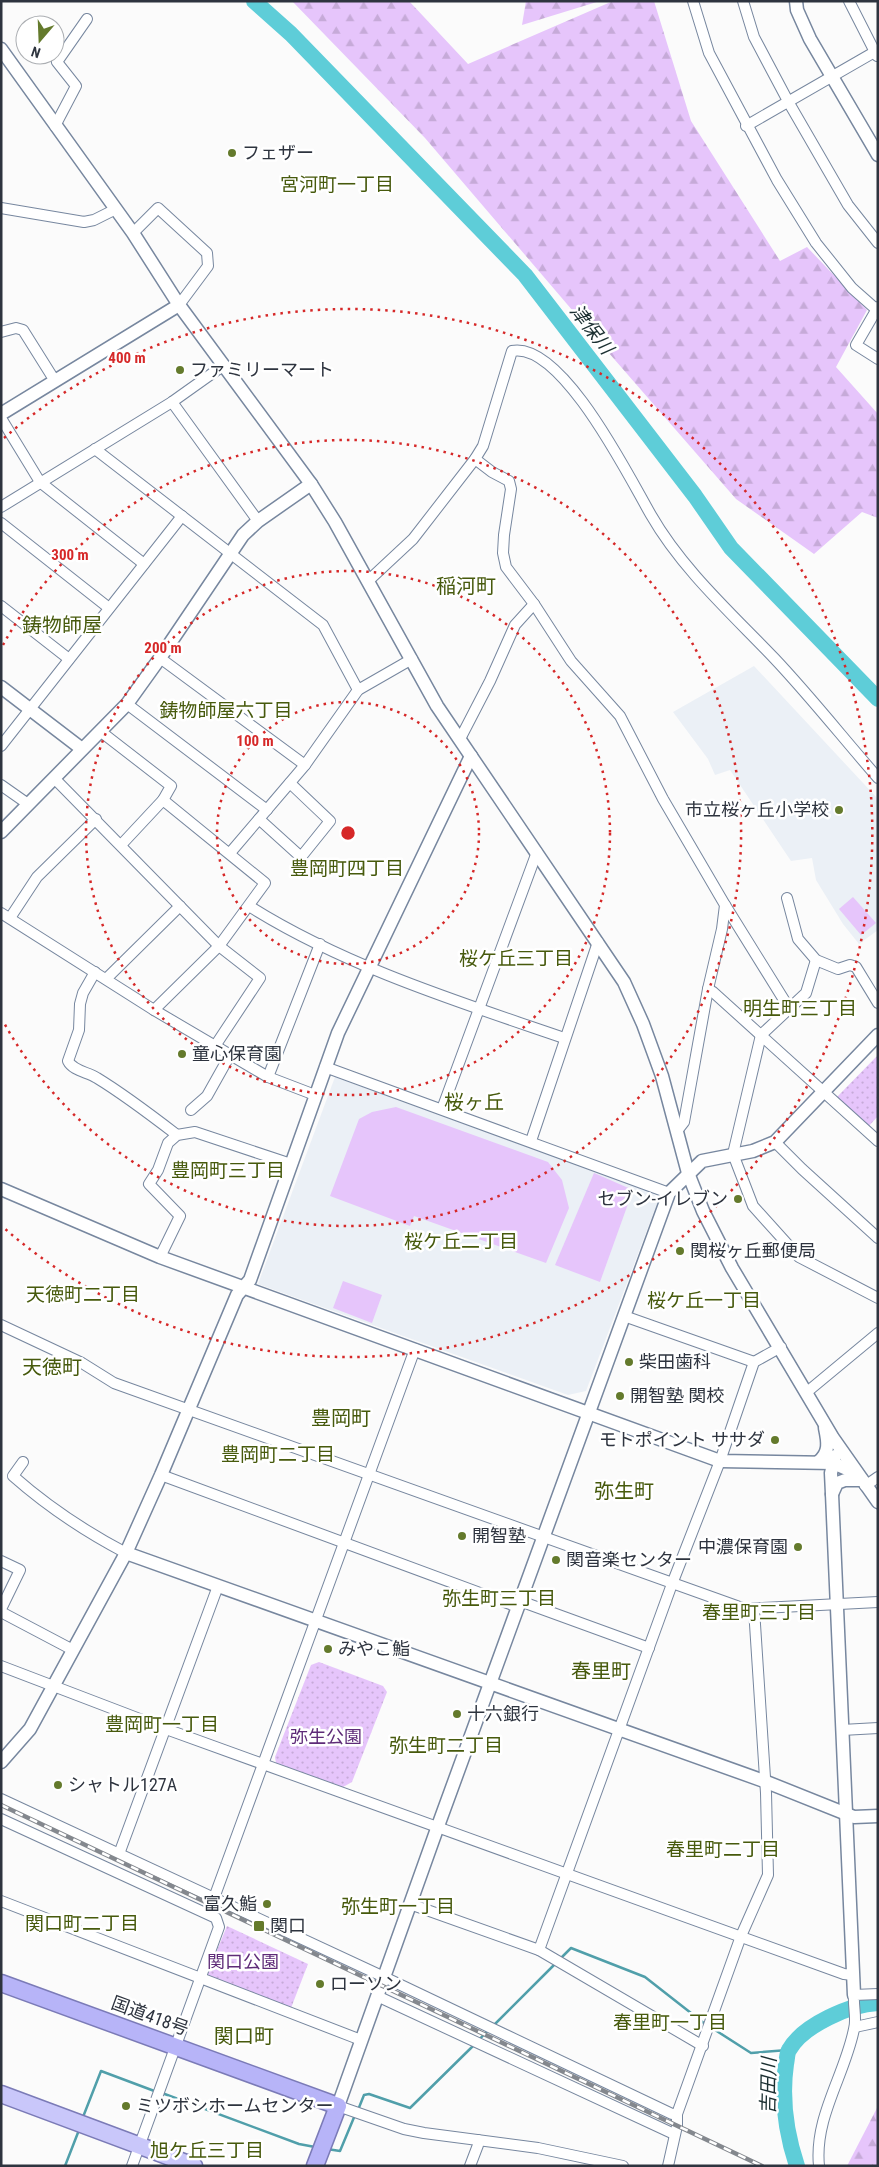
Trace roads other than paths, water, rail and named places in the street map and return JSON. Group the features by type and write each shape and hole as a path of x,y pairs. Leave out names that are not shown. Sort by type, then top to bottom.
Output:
{"highway":[{"name":"国道418号","path":"1,1983 338,2106"},
{"path":"315,2166 338,2106"}],"main road":[{"path":"1,2094 194,2166"}],"street":[{"path":"693,1 709,53 746,126 816,243 852,288 877,309 856,346 878,359"},
{"path":"743,1 754,37 789,103 848,205 878,243"},
{"path":"796,1 797,10 830,77 878,155"},
{"path":"746,126 789,103 830,77 877,53 849,1"},
{"path":"56,126 76,86 57,62 87,19"},
{"path":"1,49 114,210 133,233 179,305 311,484 335,522 437,706 624,982 643,1024 662,1076 688,1173 703,1212 732,1268 823,1420 861,1480 878,1502"},
{"path":"1,208 84,222 94,220 114,210"},
{"path":"1,414 179,305 208,266 206,253 158,208 133,233"},
{"path":"1,332 16,328 23,330 55,381"},
{"path":"368,581 413,539 475,459 483,446 512,351 520,350 550,365 574,390 600,428 652,517 691,570 779,663 878,778"},
{"path":"1,507 172,402 224,365"},
{"path":"172,402 258,521"},
{"path":"1,418 40,482 144,564"},
{"path":"95,449 324,625 358,690"},
{"path":"475,459 509,482 511,489 503,553 506,567 534,604 571,662 620,716 663,799 725,905 789,1008"},
{"path":"1,832 127,704 243,535 258,521 311,484"},
{"path":"1,746 182,516"},
{"path":"1,523 109,608"},
{"path":"460,739 490,681 515,626 534,604"},
{"path":"1,606 69,659"},
{"path":"160,658 305,765"},
{"path":"230,853 305,765 358,690 412,659"},
{"path":"1,686 82,749"},
{"path":"127,704 267,810"},
{"path":"100,730 171,786 163,800 121,845"},
{"path":"1,1762 30,1729 126,1553 190,1409 237,1295 250,1280 338,1033 471,756"},
{"path":"54,778 219,946 260,978 216,1046"},
{"path":"259,819 301,856 330,821 290,783"},
{"path":"1,785 28,804"},
{"path":"154,1010 219,946 265,883 163,800"},
{"path":"96,819 37,877 6,915 154,1010 230,1055 268,1077 316,1095"},
{"path":"442,1109 537,852"},
{"path":"788,898 798,939 816,960 832,968 838,969 850,965 856,968 878,1003"},
{"path":"677,1131 684,1122 708,990 722,929 725,905"},
{"path":"106,979 180,906"},
{"path":"249,906 320,944 370,967 564,1038"},
{"path":"531,1141 564,1038 598,942"},
{"path":"268,1077 320,944"},
{"path":"816,960 806,993 761,1035 733,1154 753,1206 799,1257 878,1298"},
{"path":"95,972 83,993 78,1030 68,1061 71,1066 95,1076 137,1104 177,1135"},
{"path":"708,990 713,992 878,1141"},
{"path":"623,2166 592,2162 538,2148 404,2129 338,2106 669,1192 702,1161 753,1151 775,1142 877,1036"},
{"path":"192,1110 208,1096 230,1055"},
{"path":"325,1067 669,1192"},
{"path":"160,1257 180,1216 149,1184 158,1170 168,1143 177,1135 195,1132 291,1164"},
{"path":"775,1142 780,1149 878,1238"},
{"path":"1,1189 160,1257 720,1461 818,1462 861,1480"},
{"path":"624,1316 754,1362"},
{"path":"1,1325 82,1363 114,1383 746,1609 878,1602"},
{"path":"807,1392 878,1333"},
{"path":"540,1950 672,1584 720,1461 754,1362 780,1347"},
{"path":"214,1898 415,1349"},
{"path":"818,1462 825,1457 828,1448 823,1420"},
{"path":"819,2166 820,2142 826,2108 855,2024 832,1494 832,1468 837,1443"},
{"path":"23,1462 13,1476 19,1482 37,1497 108,1544 126,1553 492,1682 764,1781 854,1817 878,1816"},
{"path":"161,1476 345,1543 649,1648"},
{"path":"832,1494 837,1484 845,1480 878,1477"},
{"path":"1,1561 20,1570 1,1610 73,1650"},
{"path":"119,1854 218,1586"},
{"path":"668,2166 677,2114 741,1936 768,1875 754,1609"},
{"path":"1,1666 166,1729 853,1975"},
{"path":"842,1730 878,1728"},
{"path":"1,1800 384,1977 672,2114 677,2114"},
{"path":"1,1818 216,1918 219,1927 132,2166"},
{"path":"1,1901 361,2040"},
{"path":"410,1904 540,1950 703,2046"},
{"path":"854,1999 878,1994"},
{"path":"377,1996 674,2134"},
{"path":"855,2024 878,2022"},
{"path":"470,2166 478,2140"}],"waterway":[{"name":"津保川","path":"254,1 291,34 525,275 695,496 731,548 878,699"},
{"path":"559,1960 571,1948 645,1977 705,2024"},
{"path":"494,2025 555,1964"},
{"name":"吉田川","path":"797,2166 787,2128 784,2103 788,2051 805,2032 816,2024 855,2007 878,2003"},
{"path":"712,2028 751,2053 788,2050"},
{"path":"478,2041 488,2030"},
{"path":"358,2110 364,2095 369,2094 410,2108 474,2045"},
{"path":"83,2117 101,2071 157,2092"},
{"path":"162,2093 299,2144 315,2147"},
{"path":"327,2149 340,2151 355,2115"},
{"path":"65,2166 79,2130"}],"railway":[{"path":"1,1805 762,2166"}],"place":[{"name":"フェザー","path":"232,153"},
{"name":"ファミリーマート","path":"180,370"},
{"name":"市立桜ヶ丘小学校","path":"839,810"},
{"name":"童心保育園","path":"182,1054"},
{"name":"セブン-イレブン","path":"738,1199"},
{"name":"関桜ヶ丘郵便局","path":"680,1251"},
{"name":"柴田歯科","path":"629,1362"},
{"name":"開智塾 関校","path":"620,1396"},
{"name":"モトポイント ササダ","path":"775,1440"},
{"name":"開智塾","path":"462,1536"},
{"name":"中濃保育園","path":"798,1547"},
{"name":"関音楽センター","path":"556,1560"},
{"name":"みやこ鮨","path":"328,1649"},
{"name":"十六銀行","path":"457,1714"},
{"name":"シャトル127A","path":"58,1785"},
{"name":"富久鮨","path":"267,1904"},
{"name":"関口","path":"259,1926"},
{"name":"ローソン","path":"320,1984"},
{"name":"ミツボシホームセンター","path":"126,2106"}],"district":[{"name":"宮河町一丁目","path":"337,184"},
{"name":"稲河町","path":"466,586"},
{"name":"鋳物師屋","path":"62,625"},
{"name":"鋳物師屋六丁目","path":"226,710"},
{"name":"豊岡町四丁目","path":"347,868"},
{"name":"桜ケ丘三丁目","path":"516,958"},
{"name":"明生町三丁目","path":"800,1008"},
{"name":"桜ヶ丘","path":"474,1102"},
{"name":"豊岡町三丁目","path":"228,1170"},
{"name":"桜ケ丘二丁目","path":"461,1241"},
{"name":"天徳町二丁目","path":"83,1294"},
{"name":"桜ケ丘一丁目","path":"704,1300"},
{"name":"天徳町","path":"52,1367"},
{"name":"豊岡町","path":"341,1418"},
{"name":"豊岡町二丁目","path":"278,1454"},
{"name":"弥生町","path":"624,1491"},
{"name":"弥生町三丁目","path":"499,1598"},
{"name":"春里町三丁目","path":"759,1612"},
{"name":"春里町","path":"601,1671"},
{"name":"豊岡町一丁目","path":"162,1724"},
{"name":"弥生町二丁目","path":"446,1745"},
{"name":"春里町二丁目","path":"723,1849"},
{"name":"弥生町一丁目","path":"398,1906"},
{"name":"関口町二丁目","path":"82,1923"},
{"name":"春里町一丁目","path":"670,2022"},
{"name":"関口町","path":"244,2036"},
{"name":"旭ケ丘三丁目","path":"207,2150"}],"park label":[{"name":"弥生公園","path":"326,1737"},
{"name":"関口公園","path":"243,1962"}]}
